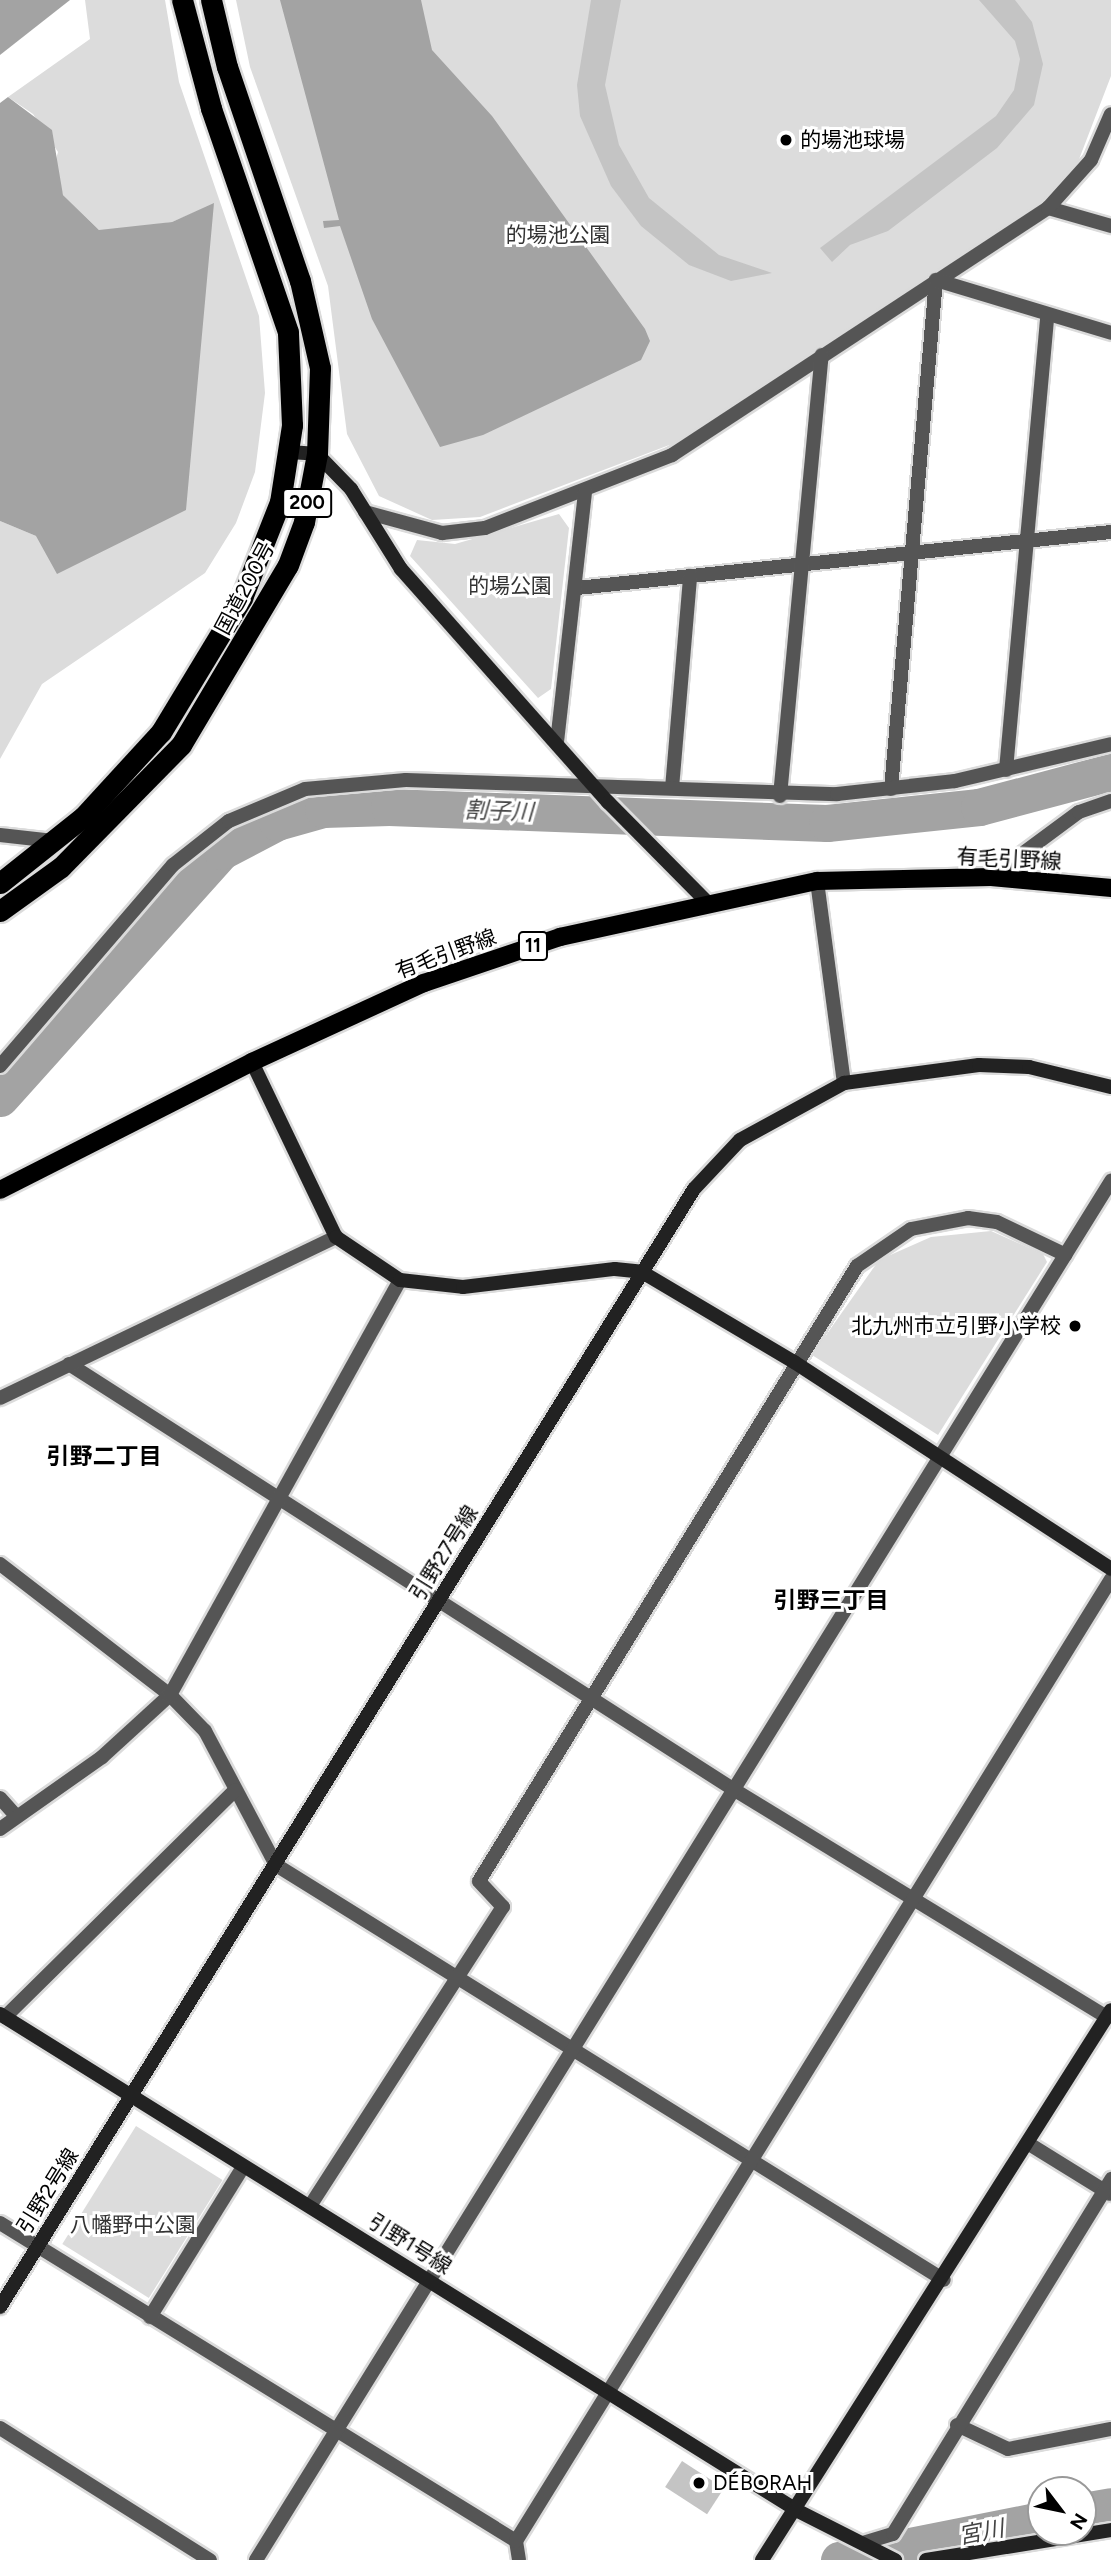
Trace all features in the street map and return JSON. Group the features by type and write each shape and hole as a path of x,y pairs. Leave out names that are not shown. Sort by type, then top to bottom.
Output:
{"highway":[{"name":"国道200号","path":"0,883 55,841 136,763 181,701 257,566 290,452 288,332 211,108 182,0"},
{"name":"国道200号","path":"0,911 61,867 181,745 288,565 317,454 320,368 306,302 211,0"}],"main road":[{"name":"有毛引野線","path":"0,1190 252,1062 424,983 561,937 706,901 817,881 991,877 1111,888"}],"street":[{"path":"365,512 442,533 485,528 584,492 672,455 1048,208 1091,160 1111,114"},
{"path":"1048,208 1111,226"},
{"path":"936,280 1047,318 1111,333"},
{"path":"891,789 915,551 936,280"},
{"path":"1006,770 1047,318"},
{"path":"780,796 822,355"},
{"path":"290,452 317,454 365,512 401,569 557,741 596,789 706,901"},
{"path":"557,741 577,588 584,492"},
{"path":"577,588 1111,532"},
{"path":"672,788 690,576"},
{"path":"0,1066 173,866 229,821 305,789 393,781 596,789 672,788 780,796 891,789 1006,770 1111,744"},
{"path":"991,877 1079,812 1111,802"},
{"path":"0,835 55,841"},
{"path":"817,881 844,1083 979,1065 1029,1067 1111,1087"},
{"path":"252,1062 336,1237 400,1280 463,1287 615,1269 642,1272 794,1362 1111,1569"},
{"name":"引野27号線","path":"132,2098 694,1189 740,1140 844,1083"},
{"path":"256,2560 1111,1181"},
{"path":"310,2206 455,1974 503,1907 480,1881 794,1362 857,1266 911,1229 968,1219 998,1222 1066,1255"},
{"path":"0,1398 336,1237"},
{"path":"0,1829 102,1757 170,1695 400,1280"},
{"path":"69,1364 278,1499 594,1695 733,1789 911,1898 1109,2014 798,2511 762,2560"},
{"path":"0,1564 170,1695 205,1731 276,1865 944,2280"},
{"path":"519,2560 516,2541 911,1898 1111,1579"},
{"path":"2,2016 235,1790"},
{"path":"0,1798 17,1817"},
{"name":"引野1号線","path":"2,2016 798,2511 893,2559"},
{"name":"引野2号線","path":"0,2307 132,2098"},
{"path":"868,2545 893,2534 957,2424 1109,2188 1029,2144"},
{"path":"150,2317 243,2167"},
{"path":"0,2223 334,2432 516,2541"},
{"path":"957,2424 1008,2449 1111,2429"},
{"path":"0,2428 204,2559"},
{"path":"926,2560 1111,2530"}],"green space":[{"path":"85,0 165,0 179,82 259,316 265,393 255,472 236,523 205,573 42,684 0,759 0,521 36,536 214,204 172,222 114,231 99,230 63,195 54,166 58,152 33,114 8,97 90,39"},
{"name":"的場池公園","path":"236,0 1111,0 1111,76 1078,162 1046,200 672,444 480,517 432,520 379,496 347,434 328,286 250,67"},
{"name":"的場公園","path":"559,514 569,528 551,689 538,698 410,556 417,540 455,544"},
{"path":"991,1231 1043,1254 1047,1262 938,1435 812,1355 879,1260 931,1237"},
{"name":"八幡野中公園","path":"136,2126 223,2180 149,2298 62,2244"}],"shaded area":[{"path":"0,0 70,0 0,55"},
{"path":"280,0 421,0 432,50 492,116 645,329 650,341 641,360 483,435 440,447 372,319 340,226 324,228 323,221 339,220"},
{"path":"8,97 52,130 63,195 99,230 172,222 214,203 186,510 57,574 36,536 0,521 0,103"}],"building":[{"path":"591,0 621,0 605,85 619,145 649,198 719,255 772,273 731,281 689,265 641,226 611,186 580,116 577,85"},
{"path":"979,0 1015,0 1032,22 1043,64 1034,105 997,148 888,231 850,245 832,262 820,248 996,116 1014,90 1020,59 1015,41"},
{"path":"682,2461 724,2488 707,2514 665,2487"}],"waterway":[{"name":"割子川","path":"0,1098 222,851 277,822 323,809 389,807 827,823 979,807 1111,772"},
{"name":"宮川","path":"1097,2508 1111,2506"},
{"name":"宮川","path":"839,2560 1027,2523"}],"place":[{"name":"的場池球場","path":"786,140"},
{"name":"北九州市立引野小学校","path":"1075,1326"},
{"name":"DÉBORAH","path":"699,2483"}],"district":[{"name":"引野二丁目","path":"104,1456"},
{"name":"引野三丁目","path":"831,1600"}]}
